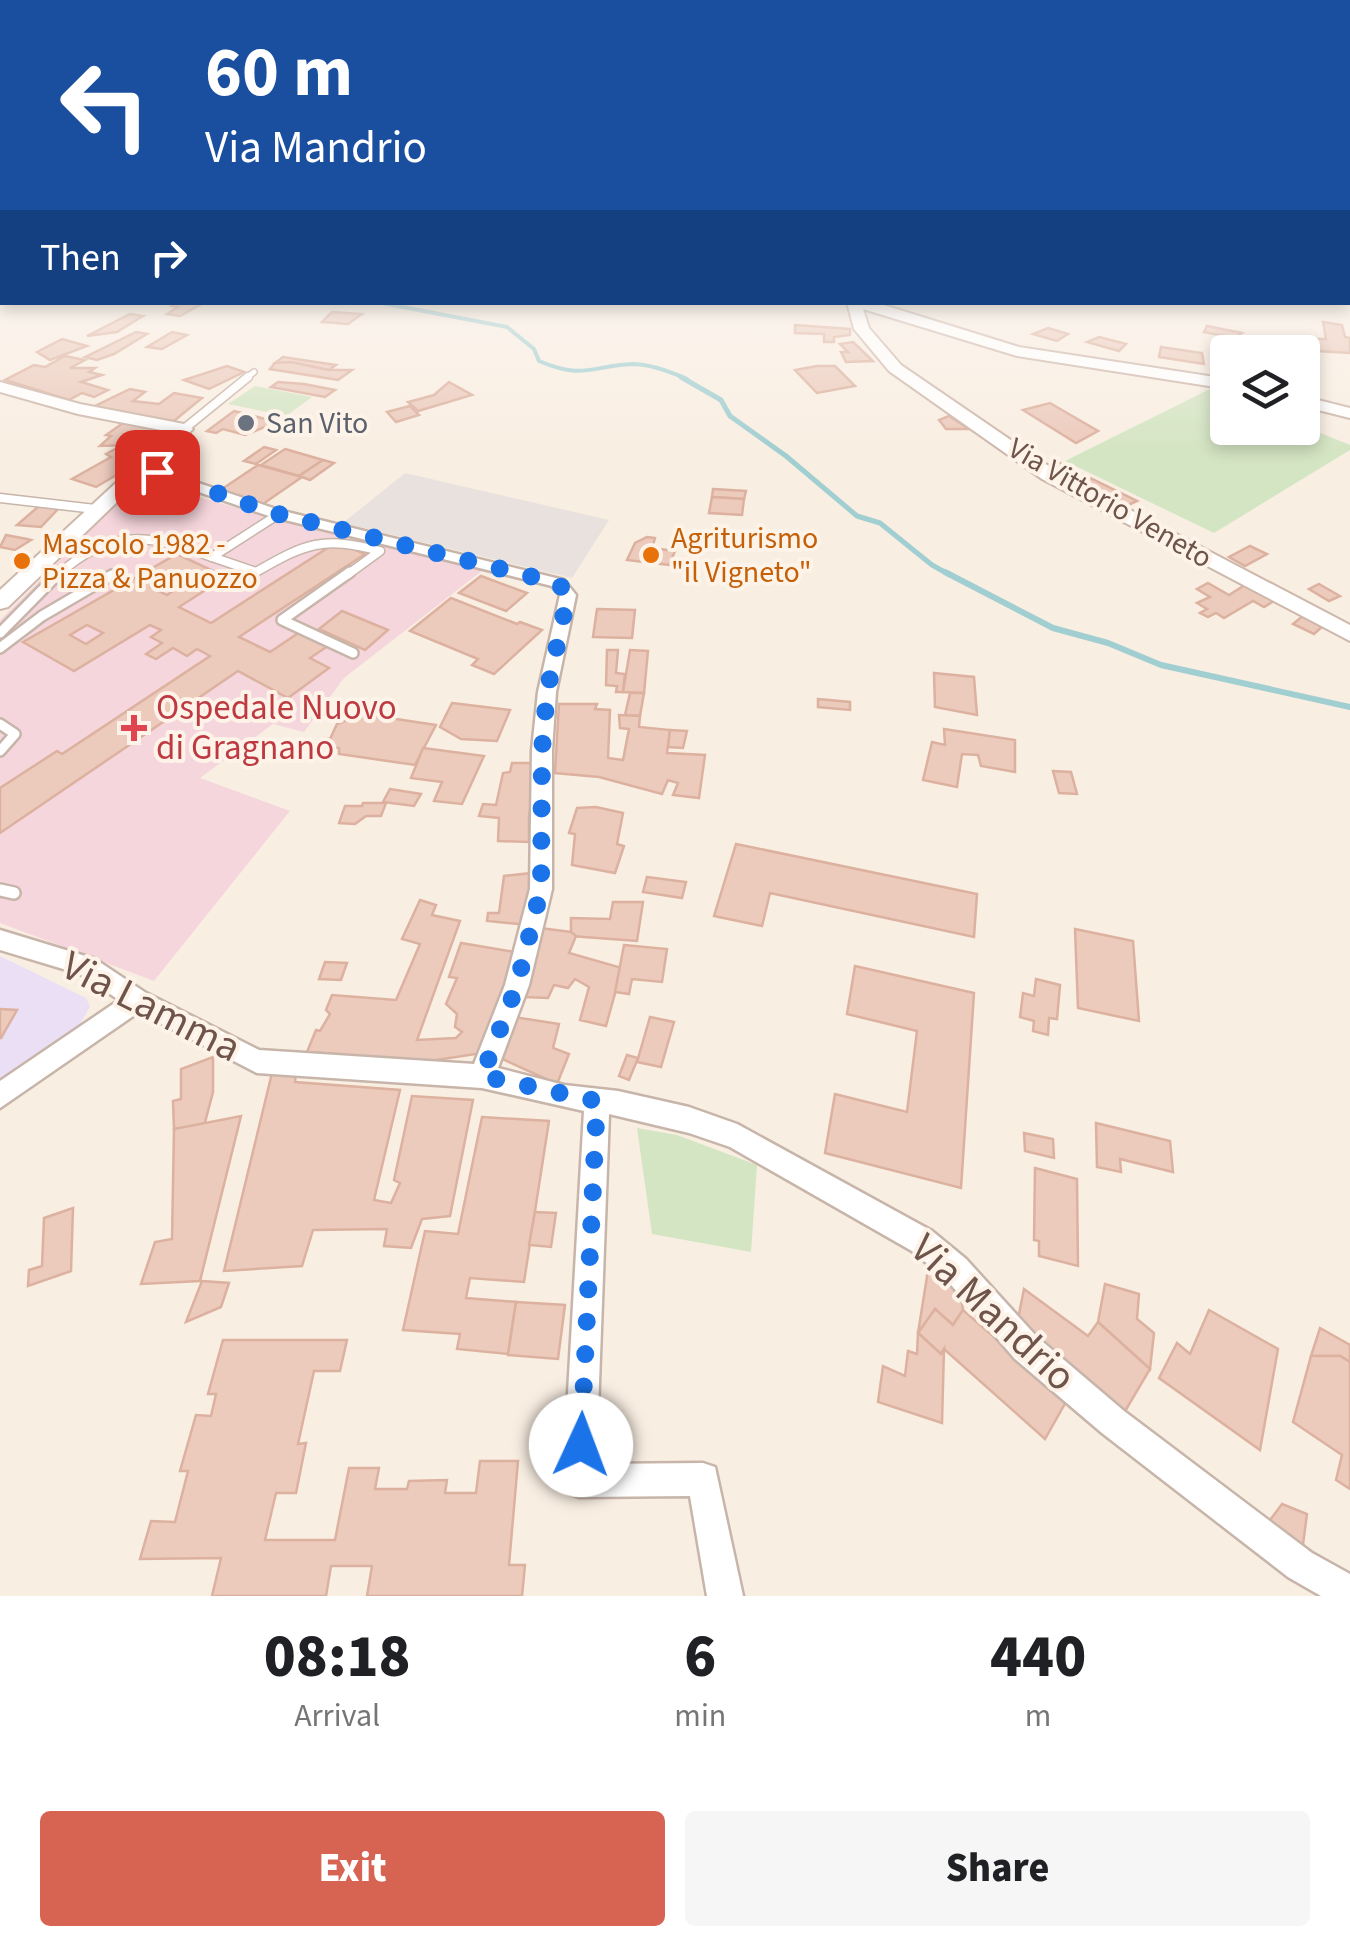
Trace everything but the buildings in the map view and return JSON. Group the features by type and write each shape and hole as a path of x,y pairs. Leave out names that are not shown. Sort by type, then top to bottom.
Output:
{"street":[{"name":"Via Vittorio Veneto","path":"857,305 862,329 896,368 1049,475 1350,634"},
{"path":"866,305 990,344 1210,381"},
{"path":"887,305 1046,356"},
{"path":"0,387 78,409 184,428"},
{"path":"1320,406 1350,413"},
{"path":"0,602 184,428"},
{"path":"142,468 278,514 544,578 558,583 568,595 547,692 542,750 541,889 517,985 482,1076"},
{"name":"Via Lamma","path":"0,940 87,966 138,1000 257,1061 482,1076"},
{"path":"0,1096 138,1000"},
{"name":"Via Mandrio","path":"482,1076 689,1120 738,1137 922,1241 956,1269 1026,1348 1112,1422 1300,1565 1350,1593"},
{"path":"597,1101 580,1481 702,1478 725,1596"}],"lane":[{"path":"184,428 254,372"},
{"path":"0,498 95,509"},
{"path":"212,558 278,514"},
{"path":"0,633 94,544 123,538 156,538 256,572 302,542 335,540 380,551 282,620 353,653"},
{"path":"0,648 42,616 112,576"},
{"path":"0,724 15,734 0,750"},
{"path":"0,890 14,892"}],"shaded area":[{"path":"405,473 609,520 572,578 343,523"},
{"name":"Ospedale Nuovo di Gragnano","path":"141,480 306,528 483,570 344,678 304,732 273,724 200,778 290,811 154,981 0,923 0,620"},
{"path":"0,956 86,998 90,1006 77,1030 0,1085"}],"green space":[{"path":"255,386 312,397 286,416 228,404"},
{"path":"1210,389 1210,445 1320,445 1320,433 1350,445 1350,450 1214,533 1065,461"},
{"path":"637,1128 677,1135 757,1165 751,1252 652,1234"}],"waterway":[{"path":"393,305 507,327 534,349 539,361 554,367 587,370 640,364 687,379"},
{"path":"681,377 721,400 730,416 786,456 857,516 880,523 950,575"},
{"path":"945,572 1053,628 1108,643 1161,665 1350,707"}],"place":[{"name":"San Vito","path":"246,423"},
{"name":"Agriturismo \"il Vigneto\"","path":"651,555"},
{"name":"Mascolo 1982 - Pizza & Panuozzo","path":"22,561"},
{"name":"Ospedale Nuovo di Gragnano","path":"134,728"}],"route":[{"path":"157,472 274,513 558,583 568,595 547,692 542,750 541,889 517,985 482,1076 564,1097 597,1101 581,1445"}]}
